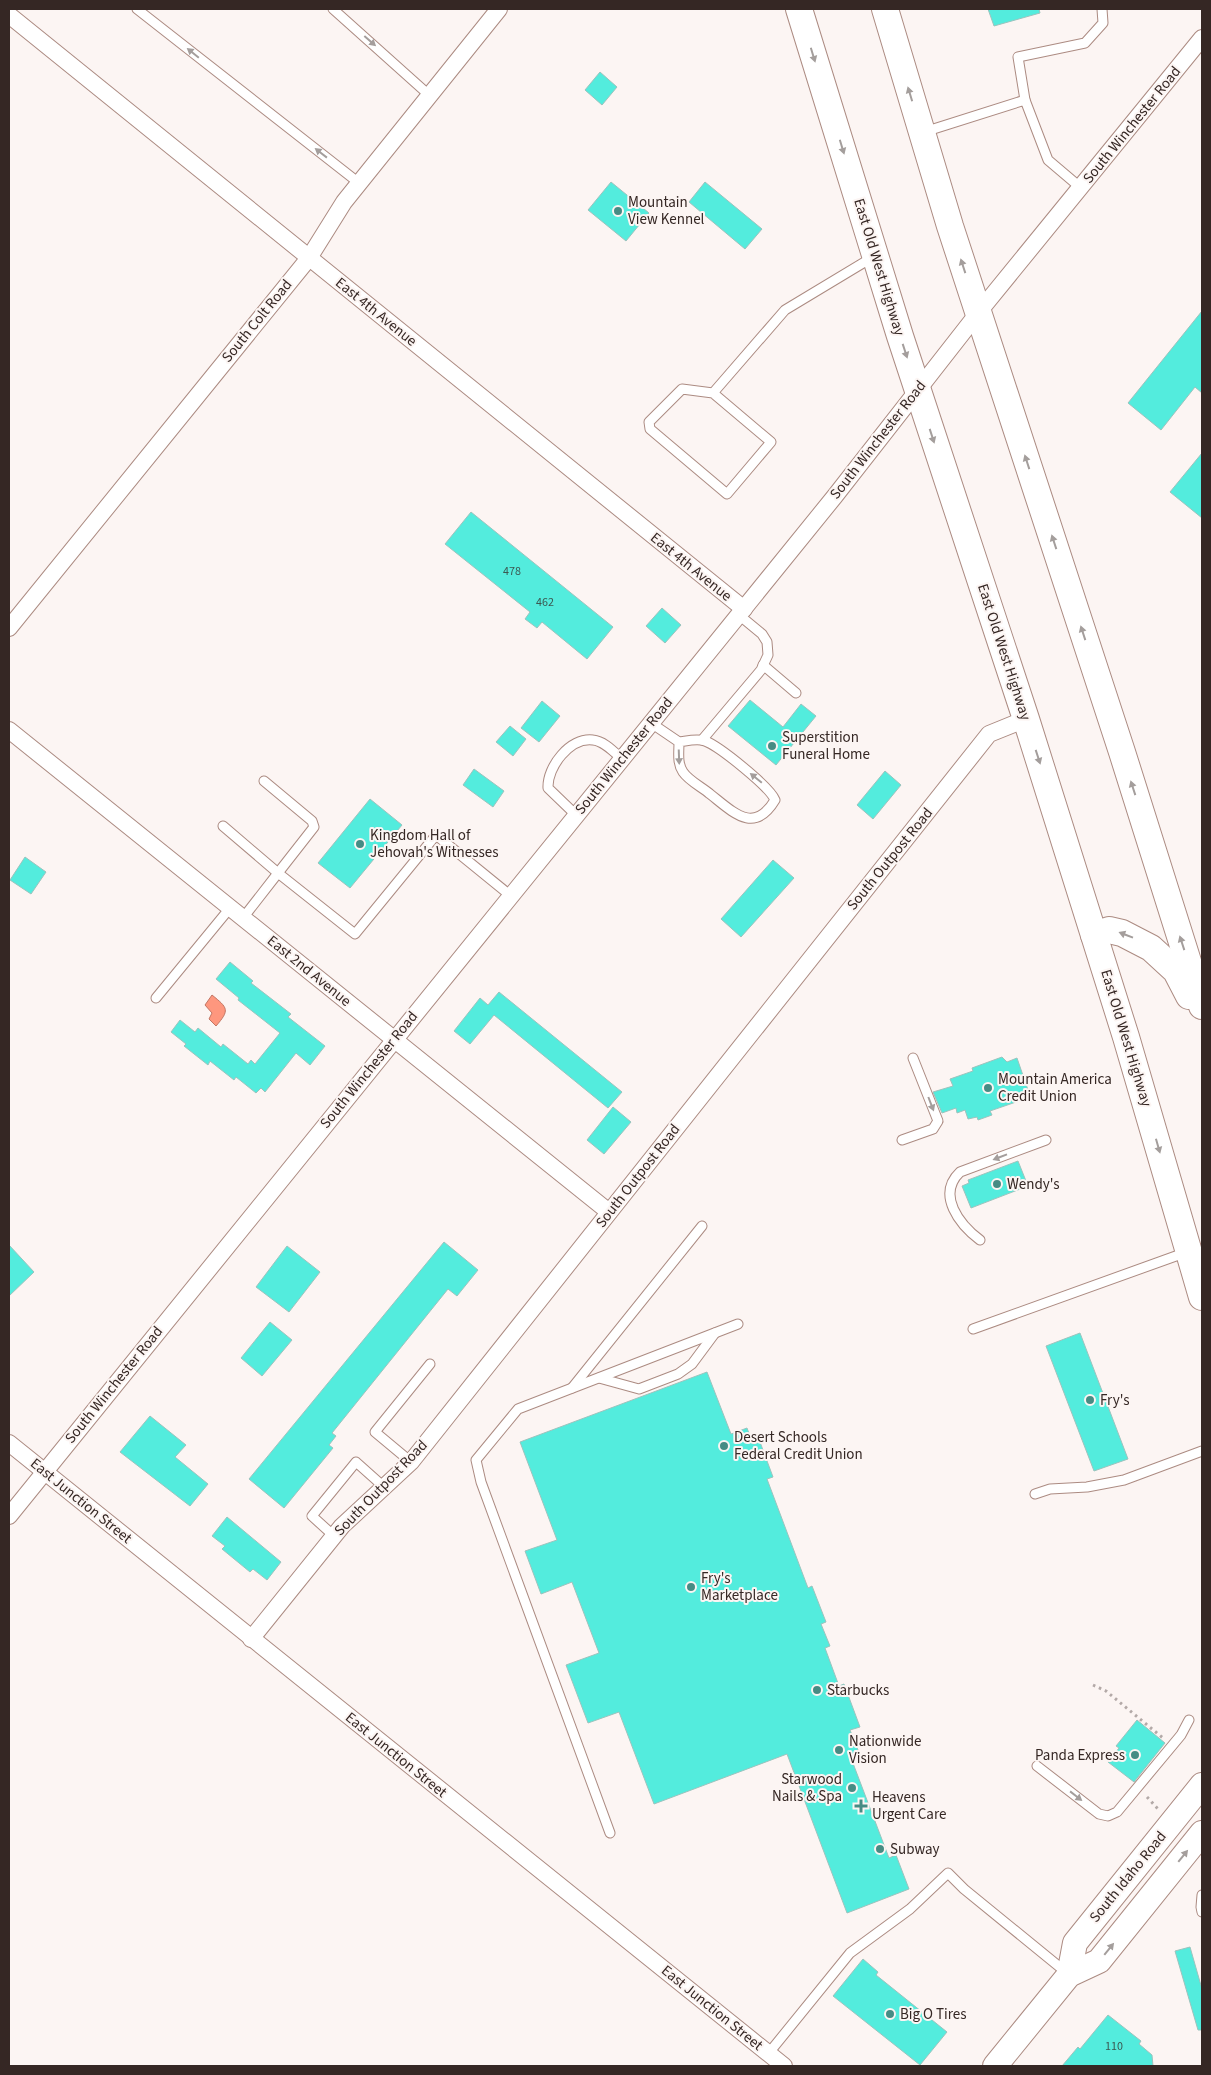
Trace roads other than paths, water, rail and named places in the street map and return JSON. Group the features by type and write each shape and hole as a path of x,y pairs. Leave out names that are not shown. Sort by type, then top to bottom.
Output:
{"main road":[{"name":"East Old West Highway","path":"799,9 917,390 1026,719 1195,1249 1202,1298"},
{"path":"885,9 978,313 1122,752 1202,1006"},
{"path":"1094,935 1109,930 1122,933 1151,948 1176,971 1202,1021"},
{"name":"South Idaho Road","path":"1069,1975 1075,1943 1202,1785"},
{"name":"South Idaho Road","path":"995,2066 1069,1975 1099,1961 1202,1833"}],"street":[{"name":"South Colt Road","path":"9,628 309,258 344,202 499,9"},
{"name":"East 4th Avenue","path":"9,15 741,612"},
{"name":"South Winchester Road","path":"9,1516 741,612 978,313 1202,38"},
{"name":"South Outpost Road","path":"251,1639 342,1526 411,1462 989,734 1026,719"},
{"name":"East 2nd Avenue","path":"9,730 609,1212"},
{"name":"East Junction Street","path":"9,1443 784,2066"}],"lane":[{"path":"137,9 359,183"},
{"path":"334,9 429,95"},
{"path":"1081,188 1048,160 1025,100 1018,57 1085,43 1103,23 1102,9"},
{"path":"922,132 1025,100"},
{"path":"713,393 785,310 875,255"},
{"path":"682,389 713,393 771,442 727,494 650,429 649,422 682,389"},
{"path":"702,740 761,670 768,655 767,642 762,634 741,612"},
{"path":"763,665 796,693"},
{"path":"651,723 679,742 702,740 712,744 751,774 773,794 775,800 763,816 754,819 738,815 683,773 678,762 679,742"},
{"path":"576,815 548,788 548,779 563,754 573,744 583,740 595,740 604,744 622,759"},
{"path":"156,998 278,873 314,827 312,821 264,781"},
{"path":"223,826 278,873 355,934 436,835 510,896"},
{"path":"902,1140 933,1129 938,1121 913,1058"},
{"path":"980,1240 960,1223 949,1196 953,1178 960,1172 1046,1140"},
{"path":"571,1388 702,1226"},
{"path":"973,1329 1195,1249"},
{"path":"610,1832 481,1482 476,1460 518,1409 738,1324"},
{"path":"598,1378 639,1389 678,1374 692,1364 715,1333"},
{"path":"411,1462 375,1432 430,1364"},
{"path":"1035,1494 1050,1489 1087,1487 1124,1480 1202,1451"},
{"path":"334,1536 312,1516 356,1462 384,1487"},
{"path":"1038,1766 1099,1814 1108,1816 1117,1812 1182,1735 1188,1720"},
{"path":"768,2054 850,1953 910,1909 948,1873 964,1889 1069,1975"},
{"path":"1202,1895 1202,1912"}],"place":[{"name":"Mountain View Kennel","path":"618,211"},
{"name":"Superstition Funeral Home","path":"772,746"},
{"name":"Kingdom Hall of Jehovah's Witnesses","path":"360,844"},
{"name":"Mountain America Credit Union","path":"988,1088"},
{"name":"Wendy's","path":"997,1184"},
{"name":"Fry's","path":"1090,1400"},
{"name":"Desert Schools Federal Credit Union","path":"724,1446"},
{"name":"Fry's Marketplace","path":"691,1587"},
{"name":"Starbucks","path":"817,1690"},
{"name":"Nationwide Vision","path":"839,1750"},
{"name":"Panda Express","path":"1135,1755"},
{"name":"Starwood Nails & Spa","path":"852,1788"},
{"name":"Heavens Urgent Care","path":"861,1806"},
{"name":"Subway","path":"880,1849"},
{"name":"Big O Tires","path":"890,2014"}]}
